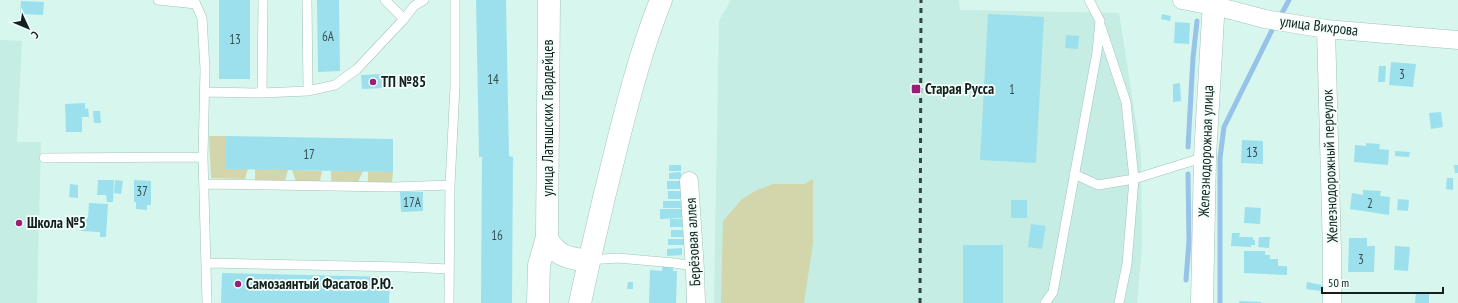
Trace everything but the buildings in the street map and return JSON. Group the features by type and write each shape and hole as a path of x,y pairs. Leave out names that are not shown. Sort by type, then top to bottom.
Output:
{"main road":[{"name":"улица Латышских Гвардейцев","path":"538,303 539,265 547,237 549,0"},
{"path":"580,303 589,260 636,72 649,30 661,0"},
{"name":"Железнодорожная улица","path":"1202,303 1205,157 1213,3"},
{"path":"547,237 553,248 567,257 580,260 589,260"}],"street":[{"name":"улица Вихрова","path":"1182,0 1213,3 1264,19 1326,29 1458,40"},
{"name":"Железнодорожный переулок","path":"1326,29 1332,303"},
{"name":"Берёзовая аллея","path":"689,181 696,303"}],"lane":[{"path":"158,0 195,2 202,18 205,69 203,157 205,184 207,303"},
{"path":"262,93 263,0"},
{"path":"307,0 308,91"},
{"path":"385,0 404,19"},
{"path":"205,92 262,93 308,91 335,85 357,69 404,19 414,6 424,0"},
{"path":"449,303 450,185 456,86 455,0"},
{"path":"1089,0 1100,21 1126,102 1134,179 1127,264 1119,303"},
{"path":"1045,303 1053,292 1097,52 1100,21"},
{"path":"44,158 203,157"},
{"path":"1074,174 1098,185 1134,179 1205,157"},
{"path":"205,184 394,187 450,185"},
{"path":"589,260 618,258 674,263 687,265 695,270"},
{"path":"207,263 404,266 449,269"}],"shaded area":[{"path":"731,0 959,0 960,10 1119,13 1141,154 1142,247 1137,303 714,303 719,21"},
{"name":"Школа №5","path":"0,40 22,41 17,142 41,142 37,303 0,303"},
{"path":"209,136 225,136 225,169 248,169 245,179 211,178"},
{"path":"255,169 288,170 285,181 255,180"},
{"path":"292,170 322,171 320,181 296,181"},
{"path":"331,171 363,171 358,182 331,181"},
{"path":"368,171 393,172 392,182 368,182"},
{"path":"813,179 813,243 804,303 721,303 723,221 742,199 757,190 773,184 804,184"}],"waterway":[{"path":"1282,13 1289,0"},
{"path":"1188,147 1193,58 1197,21"},
{"path":"1220,303 1220,158 1224,127 1272,30"},
{"path":"1186,280 1189,241 1188,174"}],"railway":[{"path":"920,303 921,0"}],"place":[{"name":"ТП №85","path":"373,82"},
{"name":"Старая Русса","path":"916,89"},
{"name":"Школа №5","path":"19,223"},
{"name":"Самозаянтый Фасатов Р.Ю.","path":"238,284"}]}
